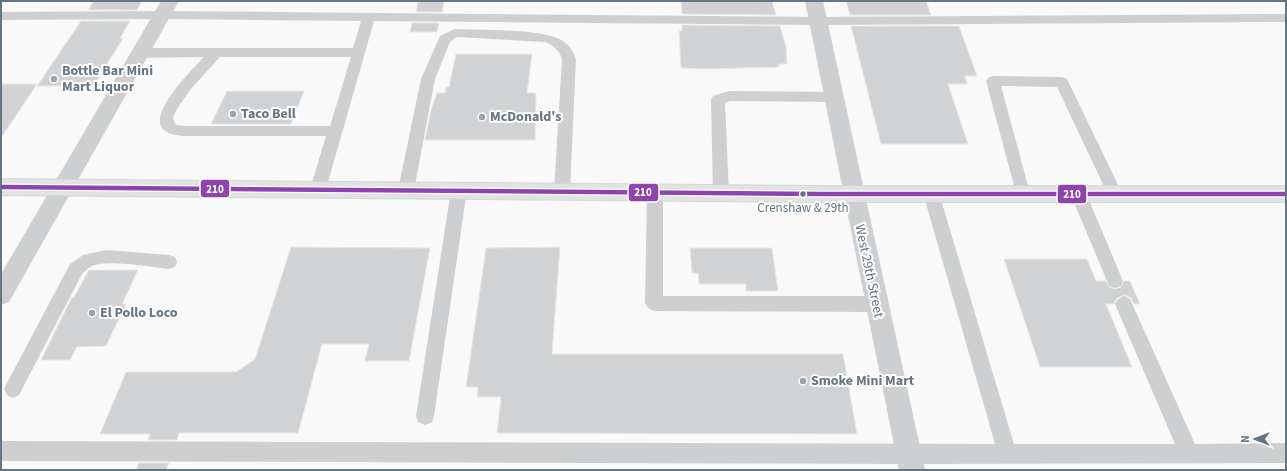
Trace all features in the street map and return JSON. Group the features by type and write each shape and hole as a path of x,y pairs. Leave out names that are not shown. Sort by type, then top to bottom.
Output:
{"main road":[{"path":"1,187 853,194 1286,194"}],"street":[{"path":"1,295 166,8"},
{"name":"West 29th Street","path":"816,11 910,462"}],"lane":[{"path":"1,16 166,8 369,17 816,11 1286,18"},
{"path":"318,189 369,17"},
{"path":"406,190 428,79 445,39 455,33 547,38 560,44 567,50 569,59 562,191"},
{"path":"140,54 359,52"},
{"path":"216,53 170,107 166,117 166,124 169,127 174,130 184,131 335,131"},
{"path":"1022,193 993,81 1062,82 1114,193"},
{"path":"721,192 718,100 729,96 833,96"},
{"path":"425,416 459,190"},
{"path":"655,192 654,303 876,304"},
{"path":"931,193 1007,454"},
{"path":"1078,193 1115,282"},
{"path":"14,389 76,269 88,260 98,258 133,258 169,262"},
{"path":"1124,304 1189,454"},
{"path":"1,451 910,462 1007,454 1286,453"}],"building":[{"path":"94,1 142,1 137,10 88,10"},
{"path":"418,1 444,1 442,12 416,12"},
{"path":"681,1 772,1 776,15 682,14"},
{"path":"846,1 926,1 931,15 850,15"},
{"path":"81,21 130,21 120,38 123,38 95,84 92,86 37,86"},
{"path":"412,23 439,23 437,32 410,32"},
{"path":"682,25 780,26 786,47 787,64 779,64 779,67 708,69 681,68 679,31 682,31"},
{"path":"851,26 959,26 977,76 965,76 967,84 948,84 968,144 881,144"},
{"name":"McDonald's","path":"456,54 532,54 527,93 536,93 535,140 425,140 431,110 437,93 445,93 446,87 449,87"},
{"path":"1,84 37,84 1,138"},
{"path":"227,91 304,91 291,124 211,124"},
{"path":"291,247 430,248 409,361 365,361 369,344 322,344 298,433 179,433 177,440 148,440 150,434 100,434 126,372 236,372 255,359"},
{"path":"560,247 552,354 843,354 857,434 497,433 501,397 477,397 478,387 466,387 486,248"},
{"path":"690,248 772,248 778,291 746,291 746,284 699,284 698,273 692,273"},
{"path":"1004,259 1087,259 1096,281 1106,281 1109,287 1115,289 1121,287 1124,281 1130,281 1140,304 1134,304 1131,298 1125,295 1117,298 1114,304 1106,304 1132,367 1040,367"},
{"name":"El Pollo Loco","path":"89,270 138,270 122,304 126,304 106,346 77,347 70,360 41,360 72,297 74,297"},
{"path":"139,463 169,463 166,470 136,470"}],"transit line":[{"name":"210","path":"1,187 820,194 1286,194"}],"place":[{"name":"Bottle Bar Mini Mart Liquor","path":"54,79"},
{"name":"Taco Bell","path":"233,114"},
{"name":"McDonald's","path":"482,117"},
{"name":"Crenshaw & 29th","path":"803,194"},
{"name":"El Pollo Loco","path":"92,313"},
{"name":"Smoke Mini Mart","path":"803,381"}]}
